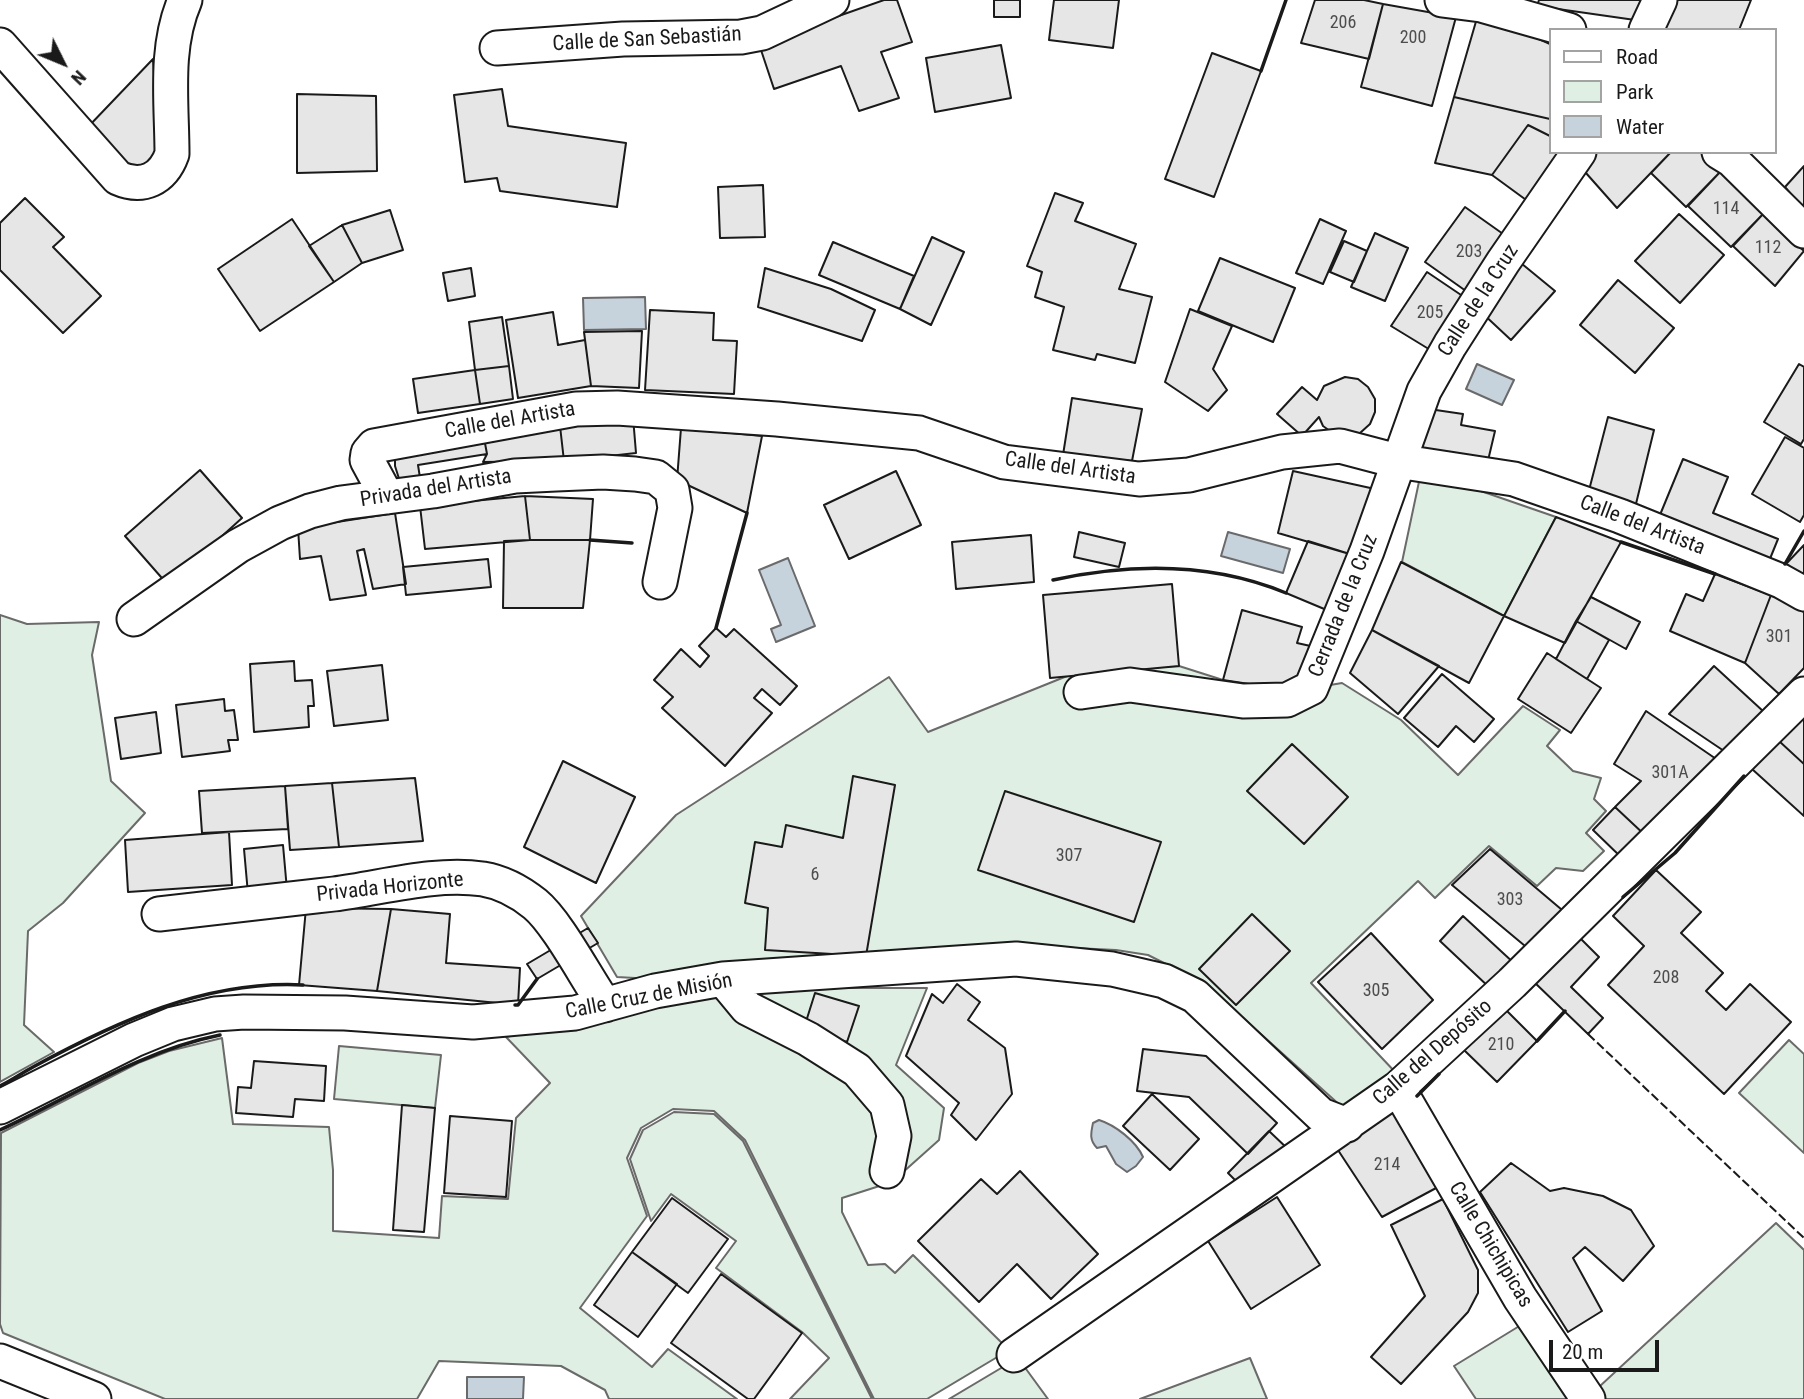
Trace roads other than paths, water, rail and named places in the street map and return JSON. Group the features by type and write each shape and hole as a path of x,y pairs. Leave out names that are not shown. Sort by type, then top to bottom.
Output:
{"street":[{"path":"0,45 118,178 139,184 160,175 172,153 171,72 175,28 185,0"},
{"name":"Calle de San Sebastián","path":"497,48 623,39 740,37 772,29 832,0"},
{"path":"1442,0 1481,5 1562,28"},
{"path":"1647,28 1660,0"},
{"name":"Calle de la Cruz","path":"1398,461 1423,391 1450,345 1578,154"},
{"path":"1722,154 1732,160 1804,230"},
{"name":"Calle del Artista","path":"387,497 367,460 368,453 374,446 576,409 688,412 919,433 1004,462 1139,479 1189,475 1282,452 1340,446 1398,461 1514,479 1620,516 1781,581 1804,594"},
{"name":"Cerrada de la Cruz","path":"1081,692 1129,685 1254,701 1287,700 1311,688 1367,551 1398,461"},
{"name":"Privada del Artista","path":"134,619 239,546 279,523 310,511 341,503 515,476 603,472 656,477 671,490 675,508 660,582"},
{"name":"Calle del Depósito","path":"1014,1355 1398,1088 1512,983 1804,694"},
{"name":"Privada Horizonte","path":"159,914 450,878 484,880 514,890 537,905 605,1005"},
{"name":"Calle Cruz de Misión","path":"0,1107 134,1040 173,1024 215,1014 345,1013 473,1022 562,1015 655,991 723,979 1016,960 1112,969 1164,981 1195,996 1321,1115 1347,1125"},
{"path":"723,979 747,1008 808,1039 856,1070 887,1105 894,1136 887,1171"},
{"name":"Calle Chichipicas","path":"1398,1088 1520,1298 1588,1399"},
{"path":"0,1361 94,1399"}],"water":[{"path":"645,297 646,329 584,330 583,298"},
{"path":"1477,364 1514,380 1502,405 1466,389"},
{"path":"1228,532 1290,549 1283,573 1221,556"},
{"path":"788,558 815,626 776,642 771,629 781,625 759,570"},
{"path":"1099,1120 1124,1134 1143,1157 1127,1172 1116,1164 1106,1146 1097,1148 1093,1142 1093,1123"},
{"path":"467,1377 524,1377 523,1399 467,1399"}]}
